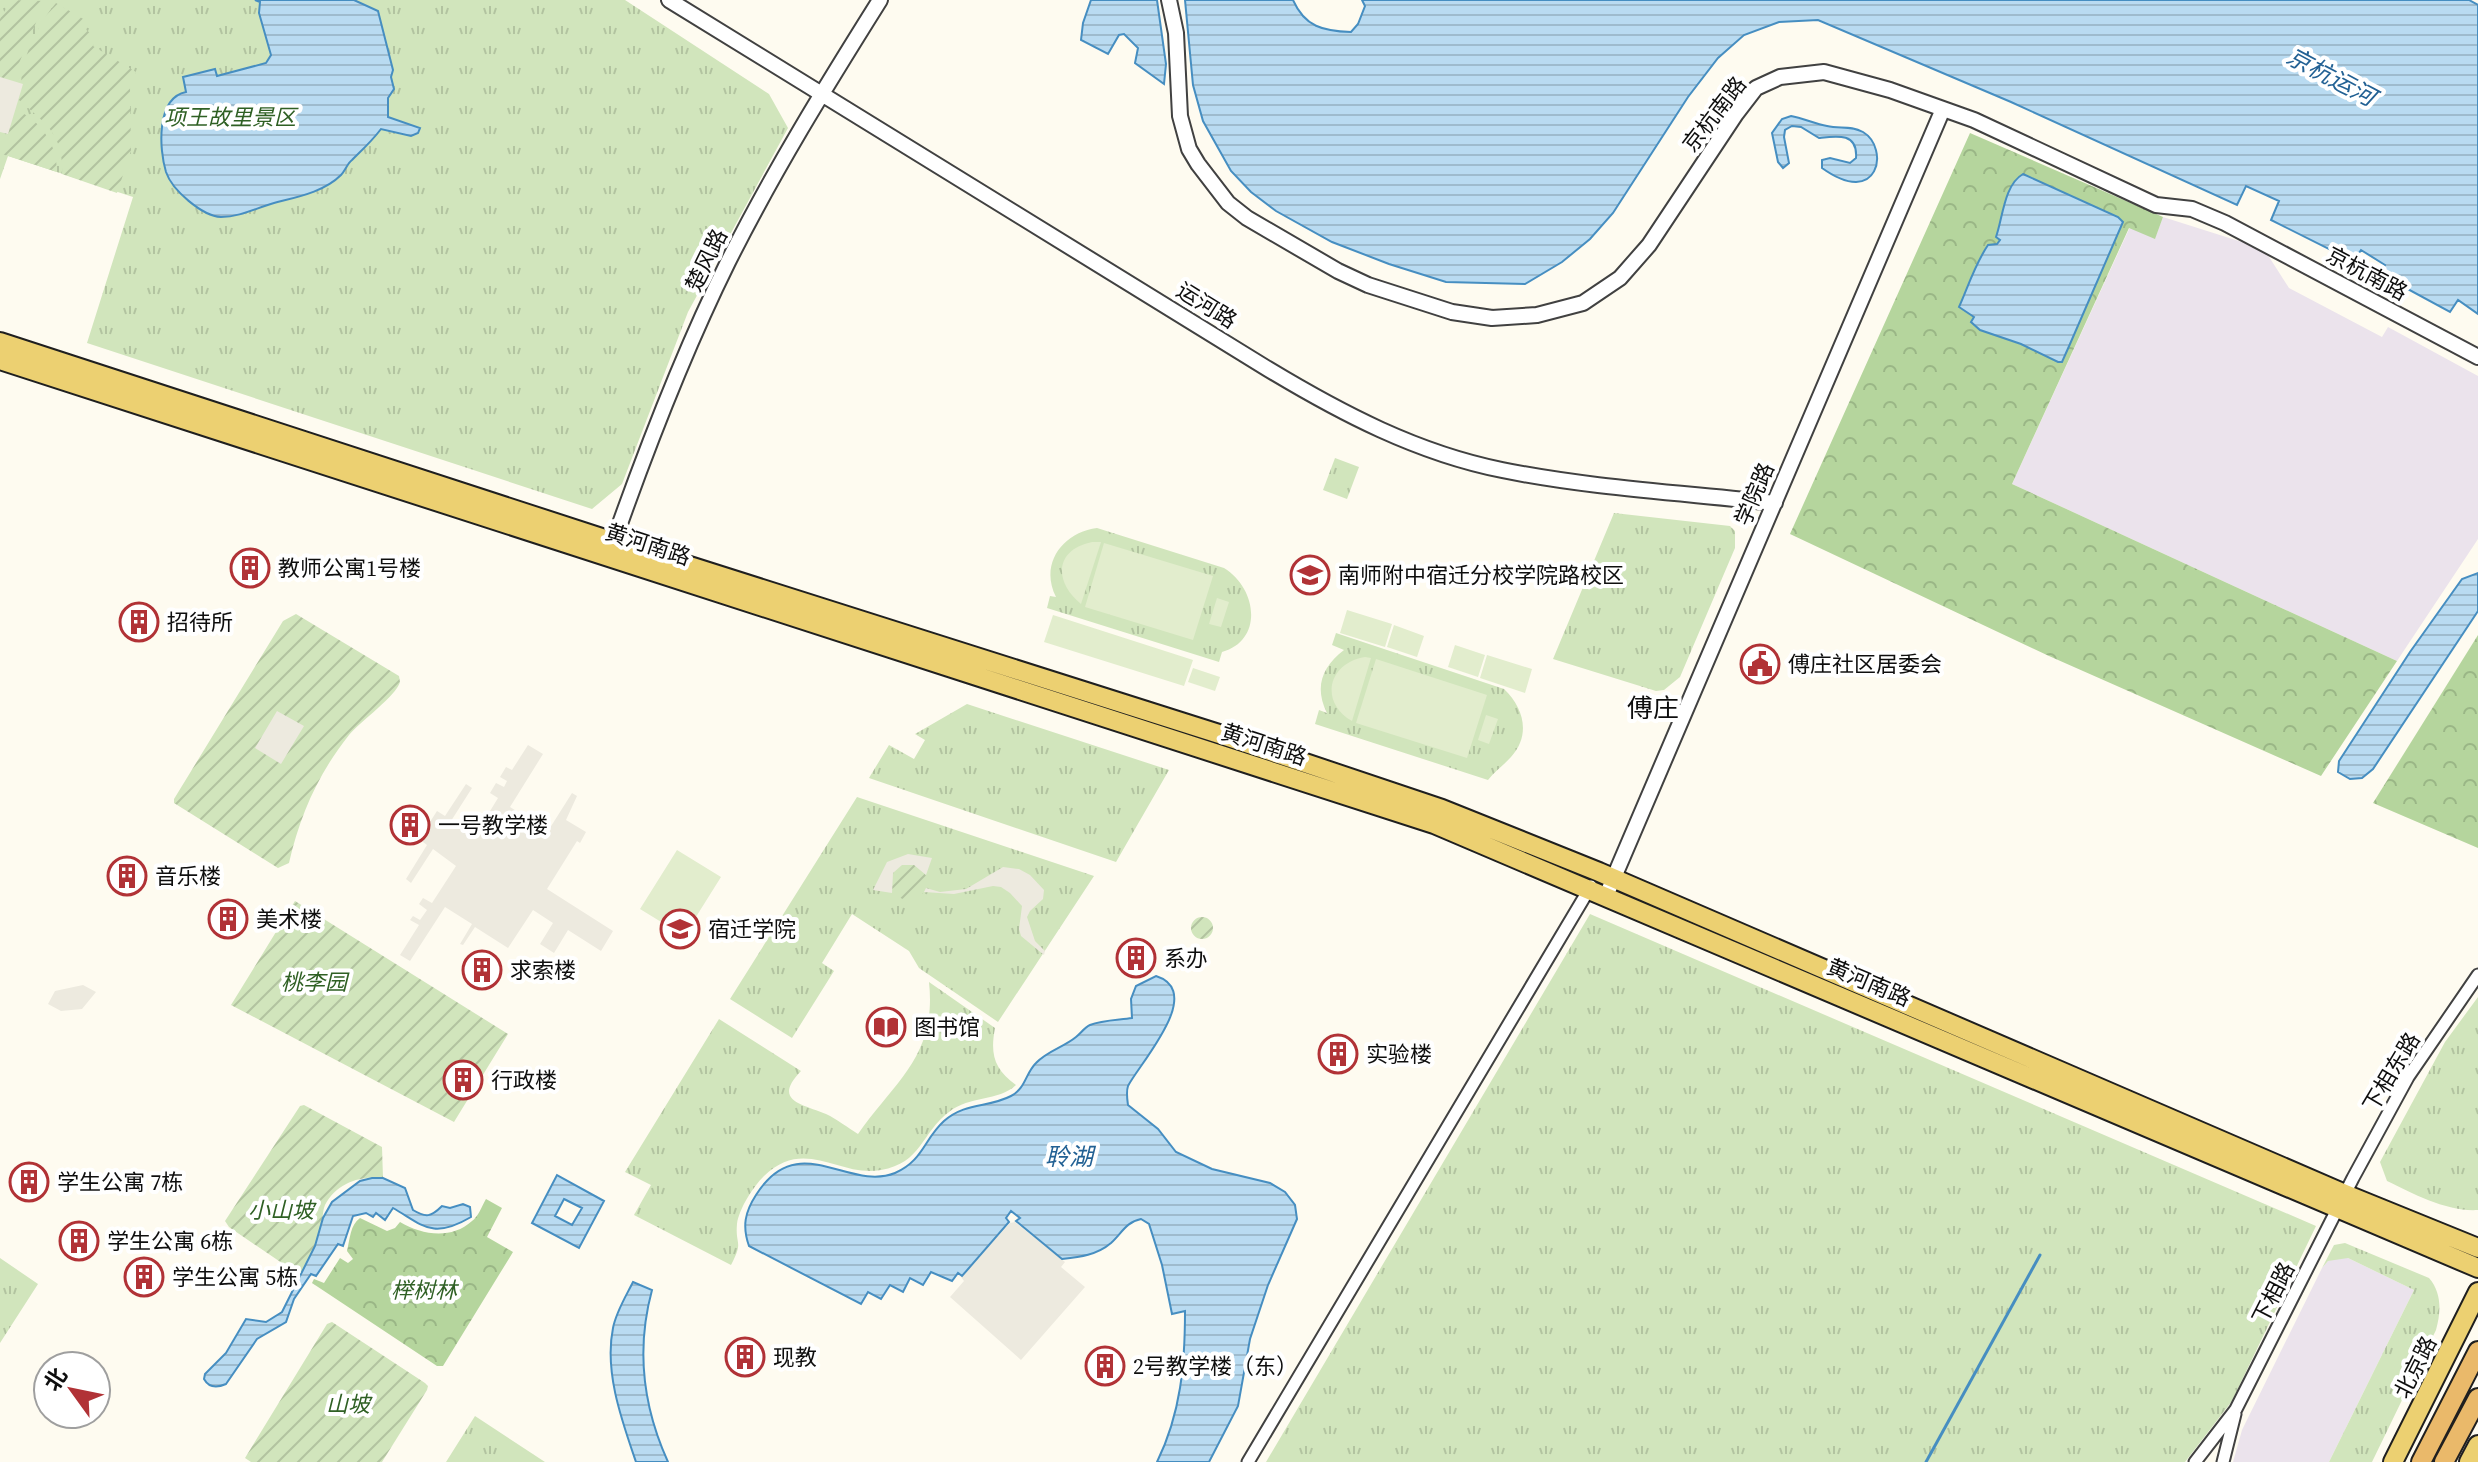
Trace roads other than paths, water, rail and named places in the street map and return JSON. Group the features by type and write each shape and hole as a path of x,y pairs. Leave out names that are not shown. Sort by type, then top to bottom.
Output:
{"highway":[{"path":"2422,1459 2478,1351"},
{"path":"2444,1462 2478,1398"}],"main road":[{"name":"黄河南路","path":"0,342 611,550 1434,824 2341,1202 2478,1248"},
{"name":"黄河南路","path":"0,360 611,550 1219,734 1442,809 1607,875 2341,1202 2478,1268"},
{"name":"北京路","path":"2393,1462 2478,1292"},
{"path":"2469,1462 2478,1445"}],"street":[{"name":"运河路","path":"669,0 1302,390 1356,420 1448,456 1500,470 1775,503"},
{"name":"楚风路","path":"611,550 697,328 728,261 821,94 880,0"},
{"name":"京杭南路","path":"1169,0 1176,33 1180,116 1189,149 1228,203 1247,218 1338,271 1368,285 1452,312 1492,318 1537,315 1583,303 1620,278 1649,245 1756,88 1780,77 1824,72 1890,90 1943,109 2038,149 2156,205 2192,209 2225,223 2478,357"},
{"name":"学院路","path":"1598,892 1775,503 1943,109"},
{"path":"1248,1462 1598,892"},
{"name":"下相东路","path":"2341,1202 2408,1077 2478,975"},
{"name":"下相路","path":"2195,1462 2236,1409 2341,1202"},
{"name":"下相路","path":"2223,1462 2236,1409"}],"water":[{"path":"255,0 354,0 378,11 393,70 394,89 388,98 388,117 420,128 418,133 411,136 381,129 341,175 327,186 241,214 213,216 181,194 169,179 162,151 162,126 169,104 176,96 186,92 183,77 215,69 217,76 266,63 271,55 259,13 260,2"},
{"path":"1091,0 1157,0 1166,64 1164,84 1135,63 1138,48 1124,34 1119,35 1108,54 1081,40"},
{"name":"京杭运河","path":"1185,0 1293,0 1303,16 1316,26 1351,32 1365,6 1362,0 2469,0 2478,5 2478,314 2458,300 2450,312 2380,274 2385,265 2361,250 2351,260 2271,220 2279,201 2246,186 2237,205 2011,102 1818,20 1779,22 1744,35 1718,58 1688,97 1613,213 1590,239 1562,262 1525,284 1446,282 1332,242 1276,211 1251,192 1231,171 1203,121 1193,85"},
{"path":"1791,116 1863,132 1876,150 1874,171 1867,179 1856,182 1841,179 1822,168 1822,160 1830,158 1850,163 1856,158 1856,150 1850,140 1819,138 1801,127 1792,126 1785,130 1789,163 1783,168 1778,162 1772,133 1782,119"},
{"path":"2023,174 2123,222 2062,362 1980,330 1971,322 1974,317 1959,307 1983,252 1988,245 1997,244 2000,240 1996,237 2008,193"},
{"path":"2478,573 2478,611 2373,769 2362,778 2350,779 2338,772 2339,761 2410,652 2462,579"},
{"name":"聆湖","path":"1156,976 1170,984 1174,997 1172,1012 1155,1046 1128,1086 1128,1105 1158,1129 1176,1152 1212,1169 1270,1183 1285,1192 1295,1205 1297,1219 1268,1285 1250,1339 1238,1406 1209,1462 1157,1462 1172,1425 1180,1388 1185,1311 1172,1314 1162,1265 1149,1224 1141,1219 1128,1225 1100,1250 1062,1259 1016,1221 1020,1218 1011,1211 1006,1218 1009,1222 962,1276 958,1273 952,1281 931,1272 923,1285 910,1278 903,1292 890,1285 881,1299 868,1292 861,1304 749,1246 746,1232 749,1207 772,1176 789,1166 806,1164 877,1177 895,1173 918,1156 944,1121 969,1108 1011,1096 1020,1089 1040,1059 1088,1026 1132,1018 1131,999 1136,986"},
{"path":"557,1175 604,1201 579,1248 532,1223","holes":["564,1199 582,1208 572,1225 555,1216"]},
{"path":"383,1178 405,1188 413,1210 421,1214 431,1214 442,1206 450,1208 463,1204 470,1207 471,1217 437,1229 429,1228 393,1208 385,1220 376,1213 373,1217 366,1213 353,1216 343,1246 338,1244 316,1276 311,1274 294,1299 286,1322 257,1339 226,1384 216,1387 208,1384 205,1374 226,1353 246,1319 266,1322 282,1312 315,1246 323,1218 332,1202 360,1181"},
{"path":"633,1282 652,1290 644,1334 645,1378 653,1420 668,1462 636,1462 616,1396 611,1362 613,1328"}],"waterway":[{"path":"1926,1462 2040,1255"}],"place":[{"name":"教师公寓1号楼","path":"250,568"},
{"name":"南师附中宿迁分校学院路校区","path":"1310,575"},
{"name":"招待所","path":"139,622"},
{"name":"傅庄社区居委会","path":"1760,664"},
{"name":"一号教学楼","path":"410,825"},
{"name":"音乐楼","path":"127,876"},
{"name":"美术楼","path":"228,919"},
{"name":"宿迁学院","path":"680,929"},
{"name":"系办","path":"1136,958"},
{"name":"求索楼","path":"482,970"},
{"name":"图书馆","path":"886,1027"},
{"name":"实验楼","path":"1338,1054"},
{"name":"行政楼","path":"463,1080"},
{"name":"学生公寓 7栋","path":"29,1182"},
{"name":"学生公寓 6栋","path":"79,1241"},
{"name":"学生公寓 5栋","path":"144,1277"},
{"name":"现教","path":"745,1357"},
{"name":"2号教学楼（东）","path":"1105,1366"}],"district":[{"name":"傅庄","path":"1653,708"}],"park label":[{"name":"项王故里景区","path":"230,117"},
{"name":"桃李园","path":"314,982"},
{"name":"小山坡","path":"281,1210"},
{"name":"榉树林","path":"424,1290"},
{"name":"山坡","path":"348,1404"}]}
